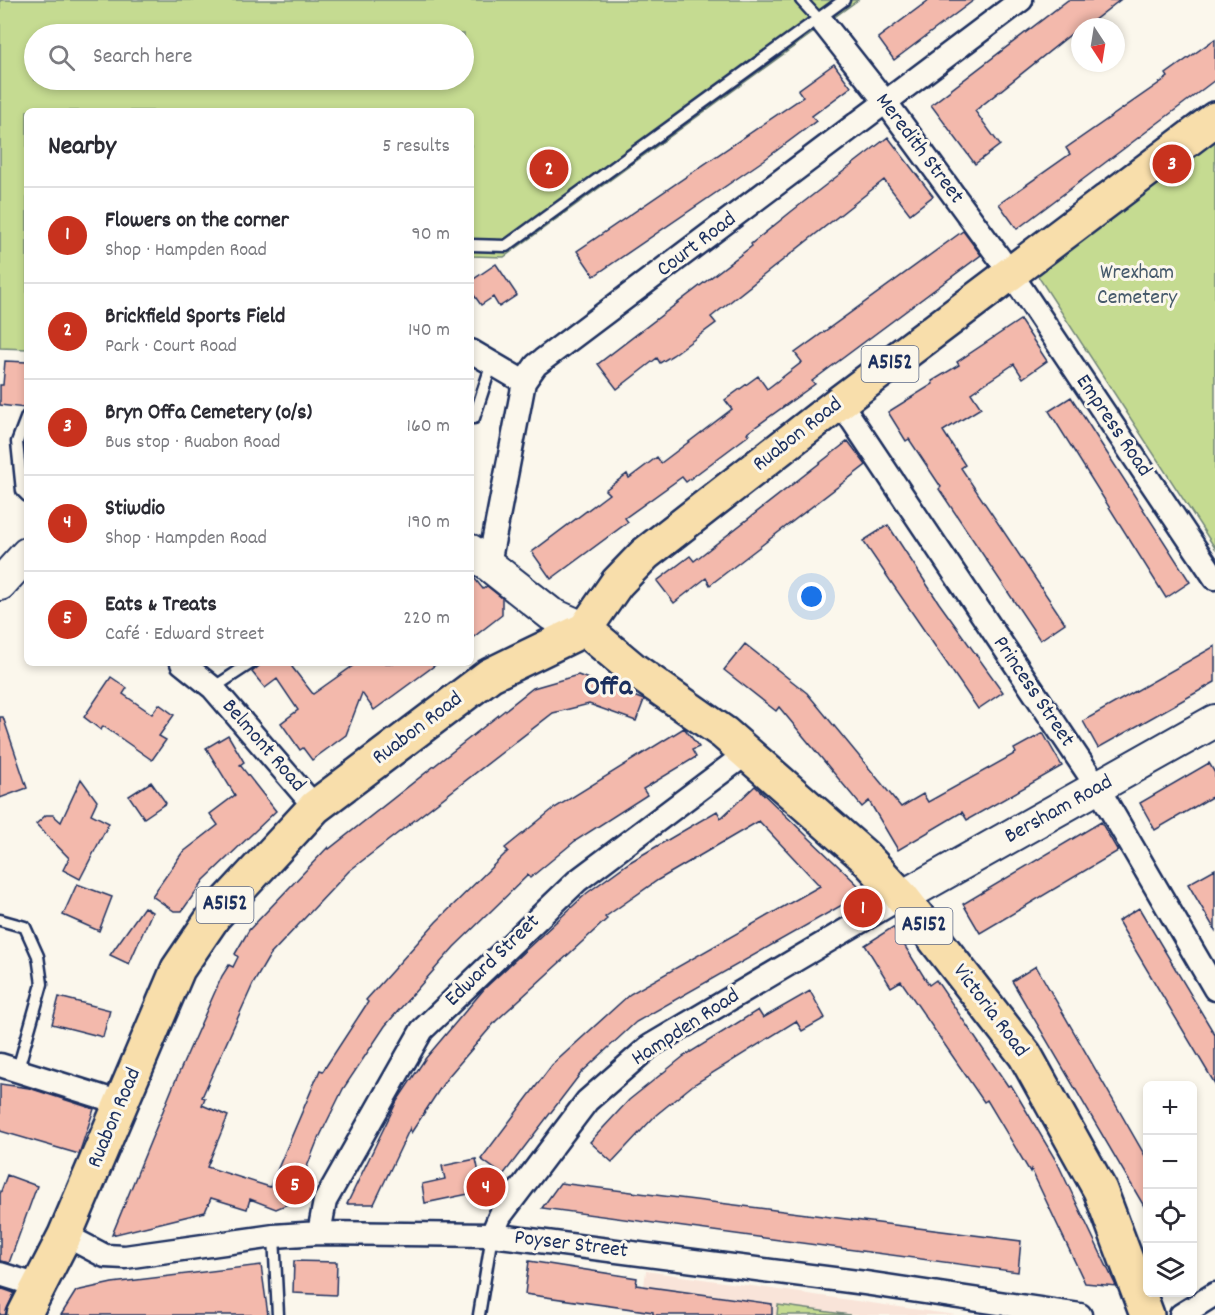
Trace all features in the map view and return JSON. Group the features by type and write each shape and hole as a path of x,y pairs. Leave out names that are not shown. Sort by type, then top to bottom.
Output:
{"main road":[{"name":"Ruabon Road","path":"24,1315 65,1235 178,969 214,916 315,807 490,675 585,629 616,583 645,554 840,402 1012,275 1215,119"},
{"path":"0,584 24,557"},
{"path":"480,557 551,614 585,629"},
{"name":"Victoria Road","path":"585,629 634,670 724,733 864,856 902,897 1026,1055 1101,1190 1147,1315"},
{"name":"Bersham Road","path":"902,897 1215,722"}],"street":[{"name":"Court Road","path":"480,557 524,382 536,365 1022,0"},
{"name":"Meredith Street","path":"821,22 886,104 1012,275"},
{"name":"Empress Road","path":"1012,275 1215,578"},
{"path":"474,353 524,382"},
{"name":"Princess Street","path":"840,402 1098,788 1215,989"},
{"name":"Belmont Road","path":"186,666 213,688 315,807"},
{"name":"Edward Street","path":"319,1233 325,1201 422,1030 576,881 747,753"},
{"name":"Hampden Road","path":"492,1234 500,1216 586,1101 650,1046 902,897"},
{"path":"9,1067 121,1103"},
{"name":"Poyser Street","path":"65,1235 105,1256 125,1257 274,1236 319,1233 492,1234 865,1283 1080,1315"},
{"path":"0,1275 39,1286"},
{"path":"1181,1315 1215,1294"}],"lane":[{"path":"801,0 821,22"},
{"path":"474,245 506,246 821,22 844,0"},
{"path":"474,418 492,363"},
{"path":"24,424 17,442 24,481"},
{"path":"213,688 246,666"},
{"path":"0,920 25,927 38,956 42,984 9,1067"},
{"path":"479,1315 492,1234"},
{"path":"274,1236 278,1315"}],"shaded area":[{"path":"646,1271 955,1315 640,1315"}],"green space":[{"path":"0,0 858,0 504,257 474,256 474,108 24,108 24,349 0,348"},
{"name":"Wrexham Cemetery","path":"1215,133 1215,548 1032,267"},
{"path":"778,1305 850,1315 777,1315"}],"building":[{"path":"929,0 974,0 894,60 878,38"},
{"path":"1068,0 1120,0 1097,18 1071,18 1071,34 975,111 1000,145 975,164 931,105"},
{"path":"1215,39 1215,80 1017,229 999,204 1070,154 1066,148 1168,77 1166,74"},
{"path":"834,64 851,87 812,116 816,121 764,160 594,276 577,251 803,97 798,90"},
{"path":"888,137 933,196 910,214 884,180 711,317 716,323 660,363 657,358 617,389 598,364 752,246 751,244 792,211"},
{"path":"963,231 981,255 812,381 815,384 747,433 749,435 686,482 682,477 625,518 628,522 551,579 532,552 609,494 605,490 627,474 629,478 657,457 661,463 732,409 725,400 758,376 767,389 802,362 795,353"},
{"path":"496,264 517,295 499,307 493,297 481,305 474,295 474,279"},
{"path":"1020,320 1047,361 1023,378 1014,364 971,393 981,408 943,431 965,465 961,468 1065,623 1040,640 939,489 941,487 909,439 906,441 888,412 933,384 932,381 959,365 957,362"},
{"path":"5,361 24,362 24,408 0,405 0,385 3,385"},
{"path":"1071,397 1190,582 1166,598 1049,411"},
{"path":"848,441 866,465 710,585 706,578 674,603 657,581 690,556 694,561"},
{"path":"888,525 939,603 1003,692 978,709 863,541"},
{"path":"474,578 483,589 487,586 502,598 502,615 474,637"},
{"path":"745,644 807,693 901,807 923,794 928,802 1016,753 1014,749 1043,733 1062,766 967,820 962,812 898,850 869,801 862,807 779,707 776,711 724,670"},
{"path":"1215,646 1215,682 1098,748 1083,721"},
{"path":"259,666 293,666 313,694 353,666 434,666 374,710 362,693 346,735 312,760 303,748 300,750 281,723 298,710 277,679 265,688 252,672"},
{"path":"578,675 644,700 636,721 589,704 553,713 349,871 270,955 253,984 202,1097 205,1098 202,1105 228,1116 207,1167 270,1187 320,1070 323,1071 368,1002 366,1000 436,922 508,851 505,848 553,809 684,728 699,747 692,750 696,757 643,789 647,795 575,841 530,878 528,875 454,947 385,1026 343,1089 316,1144 293,1202 276,1209 250,1199 247,1209 211,1198 205,1212 112,1235 174,1084 222,976 229,965 233,967 238,957 235,954 249,930 328,847 329,849 533,688"},
{"path":"111,677 127,688 123,694 152,714 159,704 174,715 159,736 166,740 152,760 103,726 101,730 84,717"},
{"path":"0,717 3,717 27,788 0,798"},
{"path":"228,735 244,762 240,765 276,811 204,880 182,911 174,911 152,896 182,853 218,825 210,814 235,795 206,748"},
{"path":"1209,763 1215,773 1215,795 1155,830 1140,803"},
{"path":"81,779 97,801 91,814 109,823 80,879 63,870 69,858 36,824 46,815 53,815 61,822"},
{"path":"151,782 166,803 144,818 129,796"},
{"path":"755,786 860,887 858,896 636,1022 581,1073 503,1175 481,1159 552,1065 630,994 820,886 759,821 658,880 605,917 607,919 496,1021 447,1078 411,1133 410,1128 374,1204 347,1204 397,1101 425,1059 485,988 587,893 630,862 717,811 721,818"},
{"path":"1101,822 1118,851 980,933 963,904"},
{"path":"1215,869 1215,930 1188,884"},
{"path":"77,884 112,897 99,931 63,915"},
{"path":"144,907 152,912 129,964 110,955"},
{"path":"1139,908 1215,1035 1215,1084 1118,921"},
{"path":"893,927 929,985 936,980 1008,1086 1011,1085 1058,1164 1116,1286 1085,1283 1031,1169 1030,1172 987,1100 984,1102 901,981 891,987 865,945"},
{"path":"1036,966 1143,1152 1143,1204 1012,981"},
{"path":"810,991 825,1018 802,1031 796,1021 693,1085 656,1115 612,1162 590,1142 629,1100 684,1056 758,1010 763,1018"},
{"path":"59,997 110,1010 103,1037 52,1024"},
{"path":"0,1084 29,1088 94,1109 79,1154 0,1131"},
{"path":"476,1159 483,1191 425,1203 422,1184 445,1179 442,1166"},
{"path":"7,1175 37,1186 9,1263 0,1261 0,1194"},
{"path":"560,1183 1021,1241 1018,1272 542,1208"},
{"path":"294,1261 337,1262 336,1295 293,1293"},
{"path":"529,1261 637,1278 636,1285 772,1304 772,1315 653,1315 653,1312 525,1294"},
{"path":"261,1265 268,1315 61,1315 76,1291 112,1283"},
{"path":"0,1288 14,1293 5,1315 0,1315"}],"place":[{"name":"Bryn Offa Cemetery (o/s)","path":"1172,164"},
{"name":"Brickfield Sports Field","path":"549,169"},
{"name":"Flowers on the corner","path":"863,908"},
{"name":"Eats & Treats","path":"295,1185"},
{"name":"Stiwdio","path":"486,1187"}],"district":[{"name":"Offa","path":"608,689"}]}
